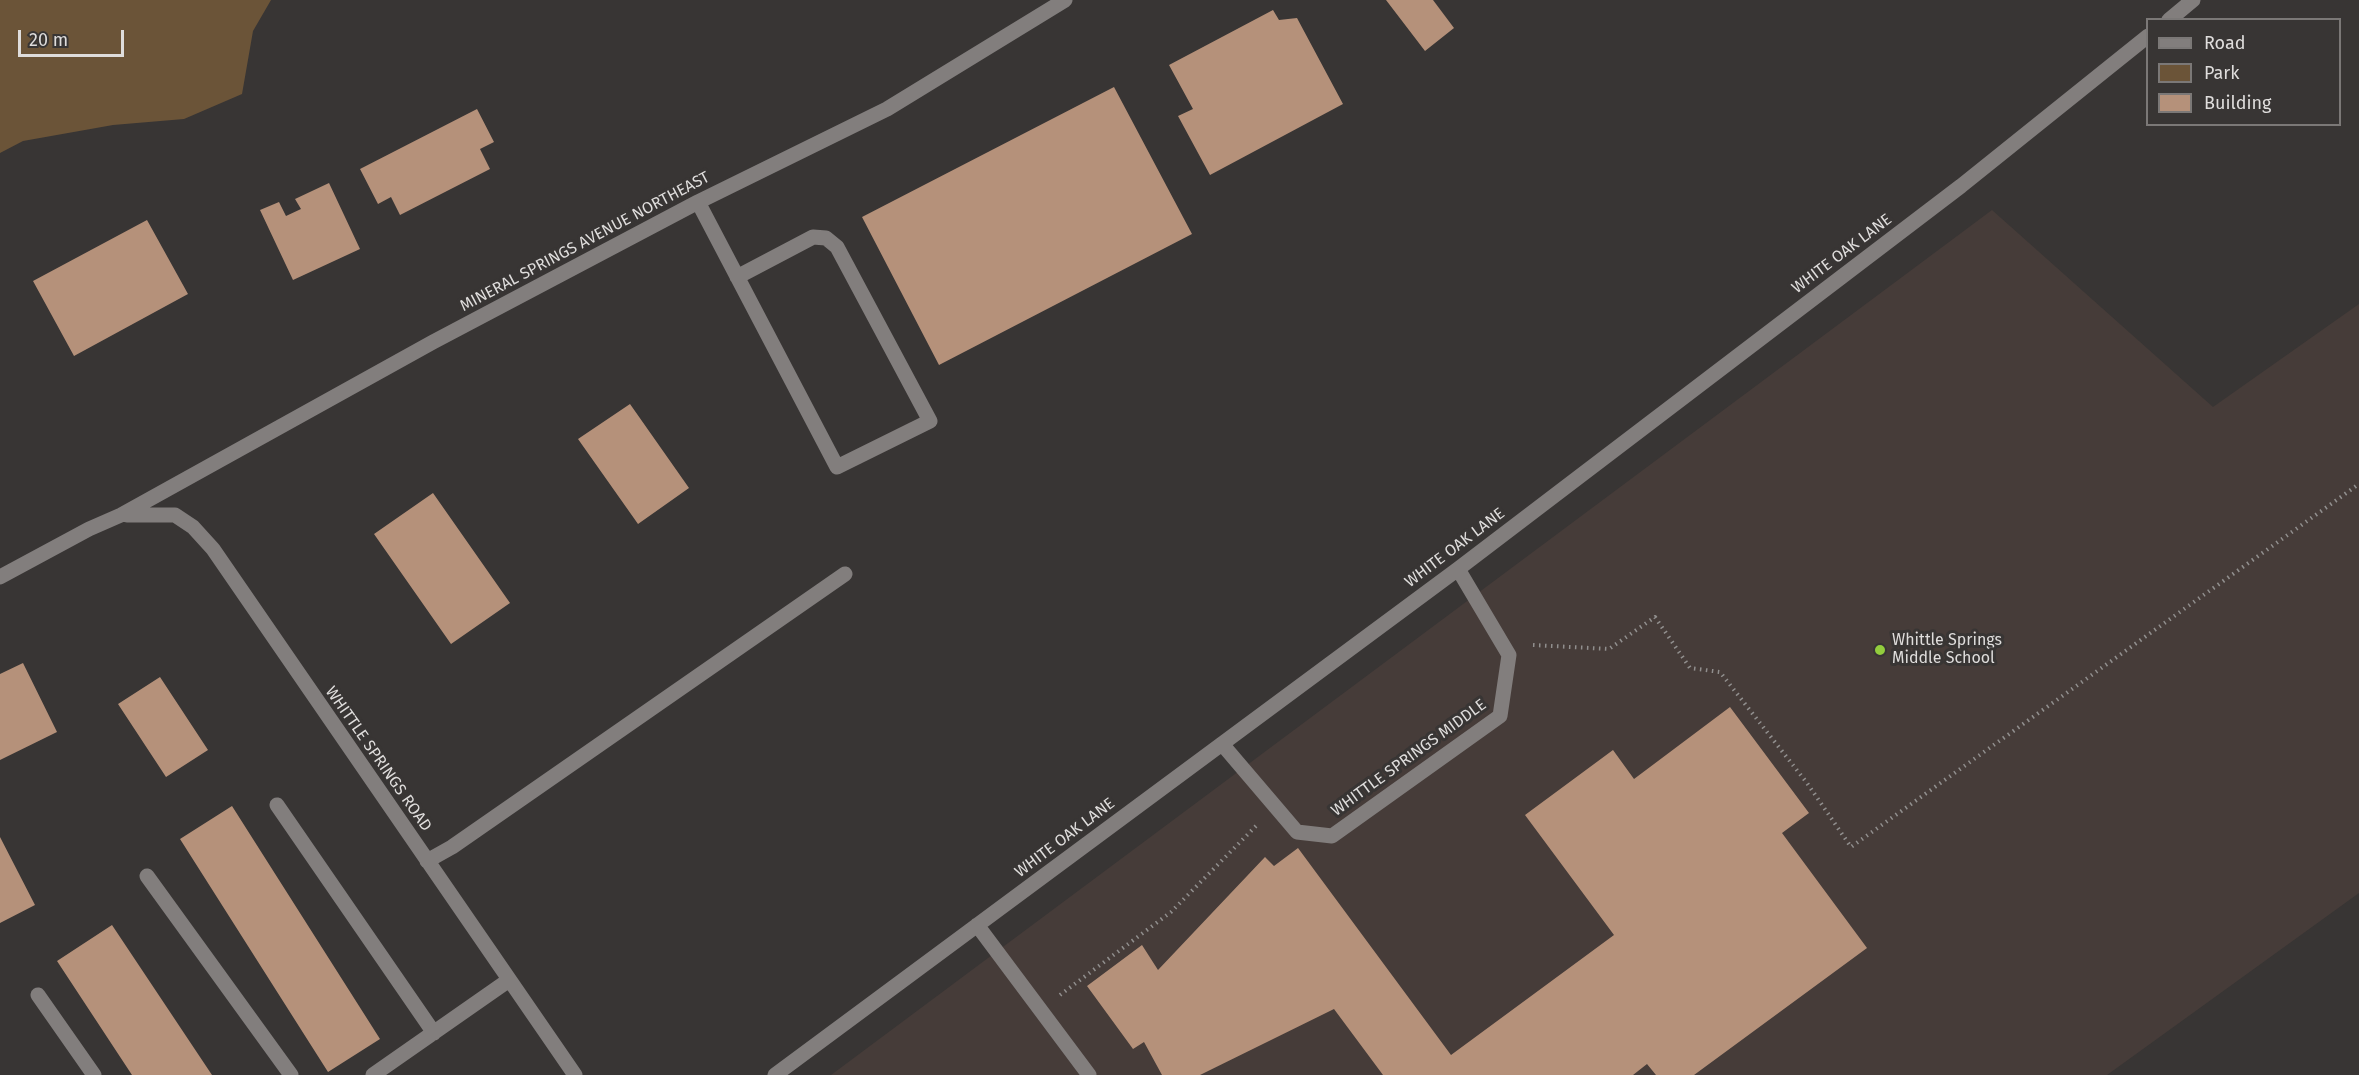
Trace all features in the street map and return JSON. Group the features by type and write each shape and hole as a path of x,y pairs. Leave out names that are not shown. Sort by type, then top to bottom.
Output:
{"street":[{"name":"MINERAL SPRINGS AVENUE NORTHEAST","path":"121,515 433,342 698,202 887,109 1065,0"},
{"path":"2171,18 2193,0"},
{"name":"WHITE OAK LANE","path":"775,1075 1458,569 1961,186 2146,38"},
{"path":"698,202 737,277 837,467 930,421 837,247 826,238 813,237 737,277"},
{"name":"WHITTLE SPRINGS ROAD","path":"121,515 148,513 175,515 193,527 213,549 575,1075"},
{"path":"0,577 89,529 121,515"},
{"name":"WHITTLE SPRINGS MIDDLE","path":"1222,744 1297,832 1332,836 1500,716 1509,655 1458,569"},
{"path":"427,861 462,840 845,574"},
{"path":"277,805 434,1033"},
{"path":"147,876 291,1075"},
{"path":"977,925 1089,1075"},
{"path":"373,1075 509,980"},
{"path":"38,995 94,1075"}],"path":[{"path":"1502,642 1609,649 1655,617 1690,668 1720,672 1807,783 1851,847 2359,484"},
{"path":"1059,996 1171,912 1256,826"}],"shaded area":[{"name":"Whittle Springs Middle School","path":"1992,210 2213,407 2359,304 2359,893 2107,1075 831,1075"}],"green space":[{"path":"0,0 271,0 253,31 242,94 184,119 113,125 23,141 0,153"}],"building":[{"path":"1386,0 1433,0 1454,28 1425,51"},
{"path":"1273,10 1279,20 1297,18 1343,104 1210,175 1178,116 1193,109 1169,65"},
{"path":"1114,87 1192,234 939,365 862,217"},
{"path":"477,109 494,142 480,149 490,169 400,215 391,197 378,204 360,169"},
{"path":"329,183 360,249 293,280 260,210 279,202 286,216 301,209 295,199"},
{"path":"147,220 188,294 74,356 33,281"},
{"path":"630,404 689,488 638,524 578,439"},
{"path":"433,493 510,603 451,644 374,534"},
{"path":"23,663 57,732 0,760 0,674"},
{"path":"160,677 208,750 166,777 118,704"},
{"path":"1730,707 1809,813 1782,833 1867,948 1694,1075 1656,1075 1647,1064 1633,1075 1383,1075 1334,1009 1200,1075 1162,1075 1144,1042 1133,1049 1087,986 1142,945 1158,970 1265,857 1274,866 1298,848 1451,1055 1614,935 1525,815 1613,750 1634,779"},
{"path":"232,806 380,1039 328,1072 180,839"},
{"path":"0,837 35,905 0,923"},
{"path":"112,925 212,1075 132,1075 57,961"}],"place":[{"name":"Whittle Springs Middle School","path":"1880,650"}]}
